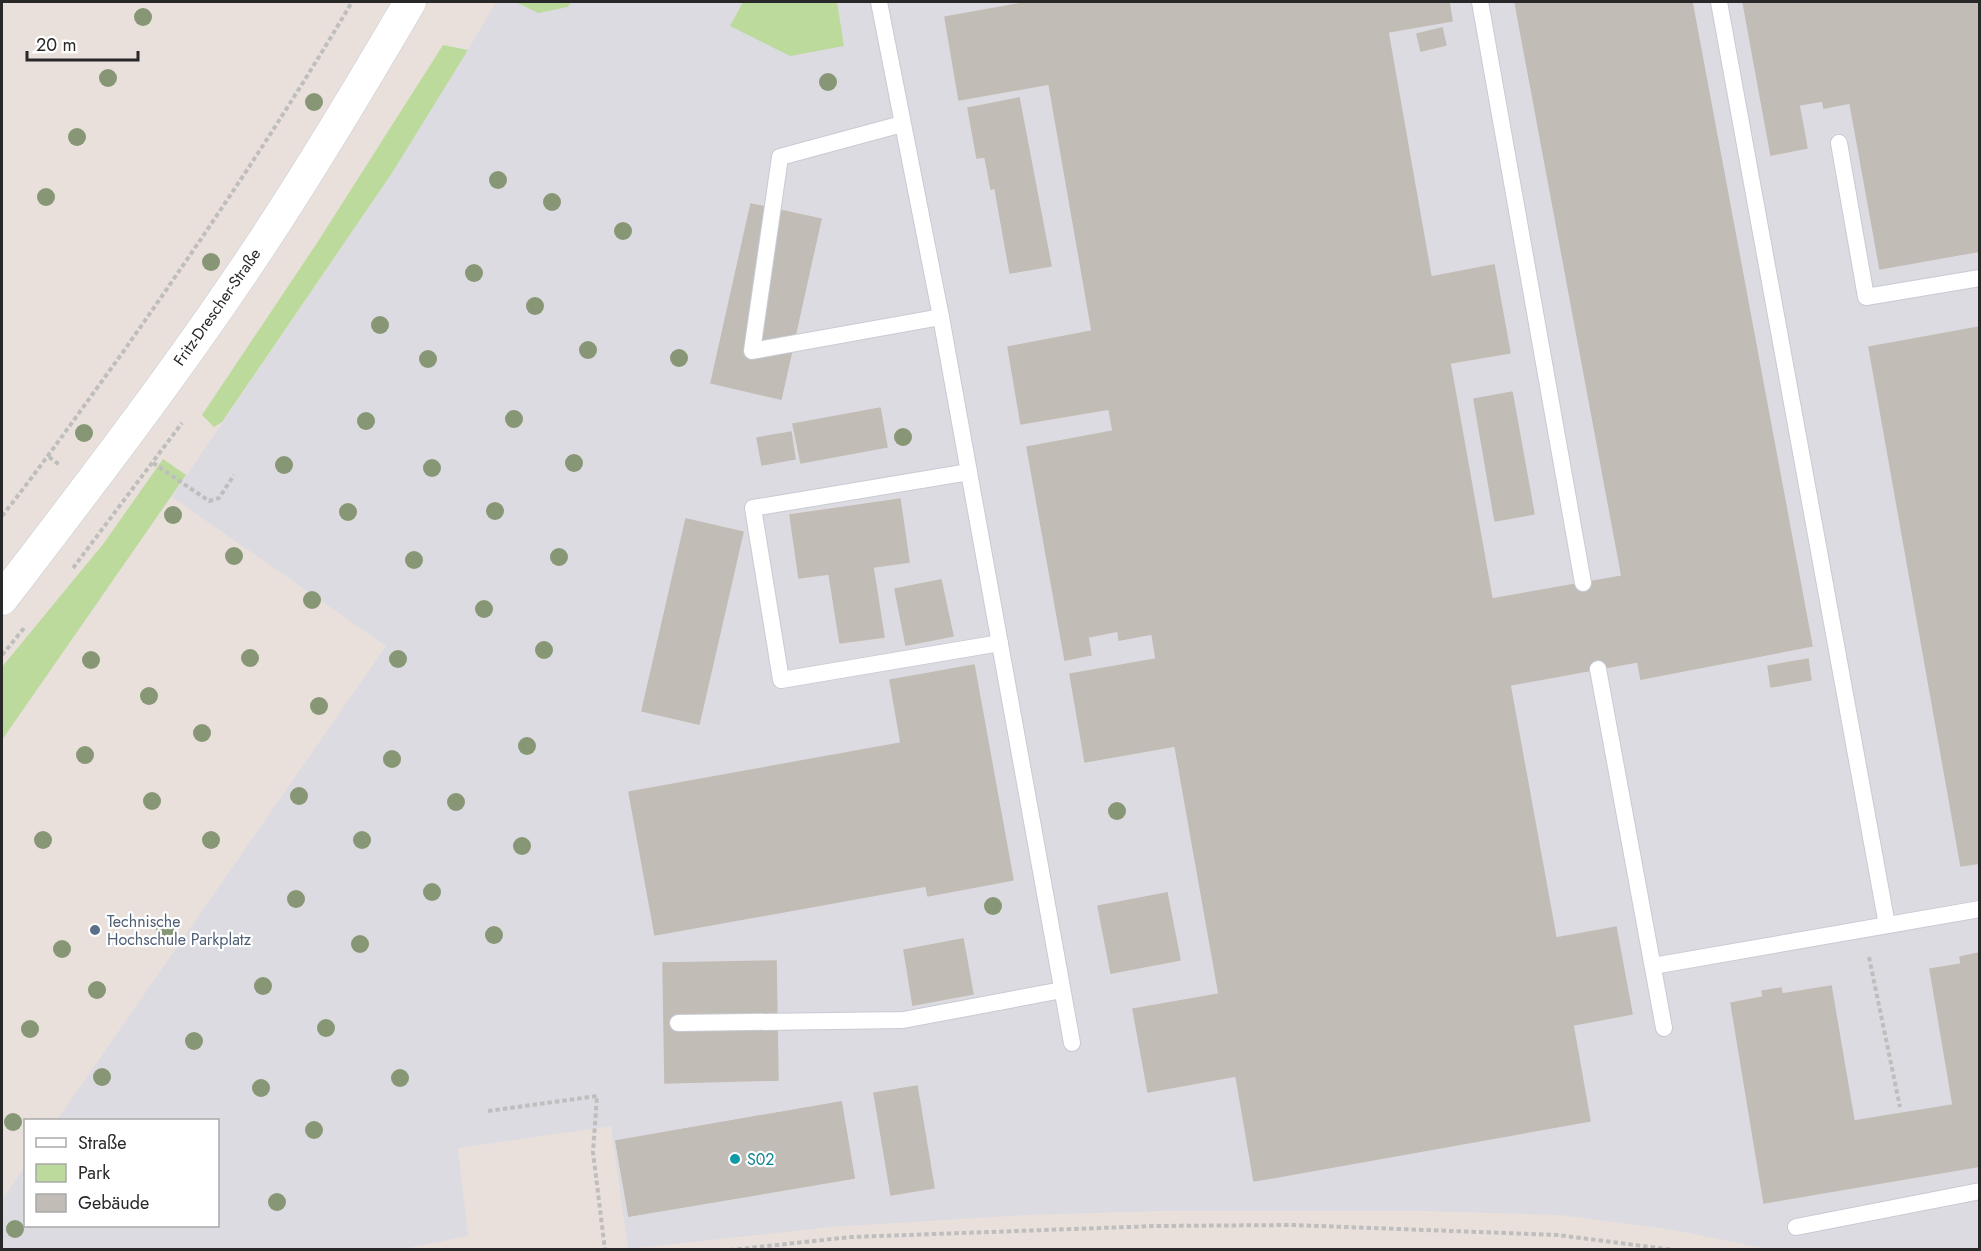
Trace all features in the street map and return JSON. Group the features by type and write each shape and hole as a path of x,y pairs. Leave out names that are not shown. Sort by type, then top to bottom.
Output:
{"street":[{"name":"Fritz-Drescher-Straße","path":"2,598 103,468 269,232 410,2"}],"lane":[{"path":"879,2 941,317 1072,1043"},
{"path":"1480,2 1583,583"},
{"path":"1719,2 1887,925"},
{"path":"902,124 780,157 752,351 941,317"},
{"path":"1839,144 1866,297 1980,278"},
{"path":"969,472 753,508 781,680 1000,643"},
{"path":"1598,669 1664,1028"},
{"path":"1653,966 1980,909"},
{"path":"678,1023 903,1020 1062,990"},
{"path":"1796,1227 1980,1191"}],"path":[{"path":"2,516 49,456 198,243 352,2"},
{"path":"153,463 210,501 219,498 234,475"},
{"path":"1869,956 1900,1107"},
{"path":"488,1111 597,1096 593,1152 605,1250"},
{"path":"730,1250 851,1237 1156,1226 1293,1225 1558,1235 1674,1250"}],"shaded area":[{"path":"496,2 1979,2 1979,1249 1768,1249 1674,1230 1560,1215 1420,1211 1162,1211 1025,1215 831,1227 628,1249 611,1126 458,1148 468,1236 398,1250 2,1250 2,1200 24,1167 24,1227 219,1227 219,1119 58,1119 386,646 172,497 392,173"}],"green space":[{"path":"516,2 571,2 568,7 538,13"},
{"path":"743,2 837,2 844,46 790,56 730,26"},
{"path":"443,45 468,50 392,173 222,422 214,427 202,415 317,243"},
{"path":"163,459 186,475 2,740 2,667 104,543"}],"building":[{"path":"1030,2 1449,2 1452,21 1388,32 1431,277 1494,265 1510,353 1450,363 1492,599 1622,576 1637,662 1510,685 1556,938 1616,927 1632,1014 1573,1025 1590,1121 1254,1181 1236,1076 1148,1092 1133,1009 1219,994 1175,746 1085,762 1070,674 1156,659 1152,634 1119,640 1118,631 1088,637 1091,655 1065,660 1027,447 1113,431 1109,409 1021,424 1008,347 1092,331 1049,84 959,100 945,17"},
{"path":"1515,2 1692,2 1812,646 1641,679"},
{"path":"1743,2 1805,2 1823,101 1799,105 1807,148 1771,155"},
{"path":"1805,2 1980,2 1980,251 1880,269 1850,103 1824,108"},
{"path":"1442,28 1446,45 1421,51 1417,34"},
{"path":"1019,98 1051,266 1010,273 995,188 991,189 985,157 977,158 968,108"},
{"path":"751,204 821,219 781,399 711,383"},
{"path":"1980,327 1980,863 1961,866 1869,347"},
{"path":"1512,392 1534,514 1495,521 1474,399"},
{"path":"880,408 887,447 801,463 793,424"},
{"path":"791,432 795,459 762,465 757,438"},
{"path":"900,499 909,562 873,567 884,637 840,643 829,574 799,578 790,515"},
{"path":"686,519 743,532 699,724 642,711"},
{"path":"941,580 953,636 906,645 895,589"},
{"path":"1808,659 1811,680 1771,687 1768,666"},
{"path":"974,665 1013,880 928,896 926,886 655,935 629,792 901,743 890,680"},
{"path":"1167,893 1180,960 1111,973 1098,906"},
{"path":"963,939 973,994 913,1005 904,950"},
{"path":"1979,953 1980,1166 1764,1203 1731,1003 1763,997 1762,991 1781,988 1782,994 1831,986 1854,1121 1953,1105 1930,969 1961,964 1960,957"},
{"path":"776,961 778,1080 665,1083 663,963"},
{"path":"917,1086 934,1188 891,1195 874,1093"},
{"name":"S02","path":"841,1102 854,1178 629,1216 616,1141"},
{"name":"S02","path":"841,1102 854,1178 629,1216 616,1141"}],"place":[{"name":"Technische Hochschule Parkplatz","path":"95,930"},
{"name":"S02","path":"735,1159"}]}
